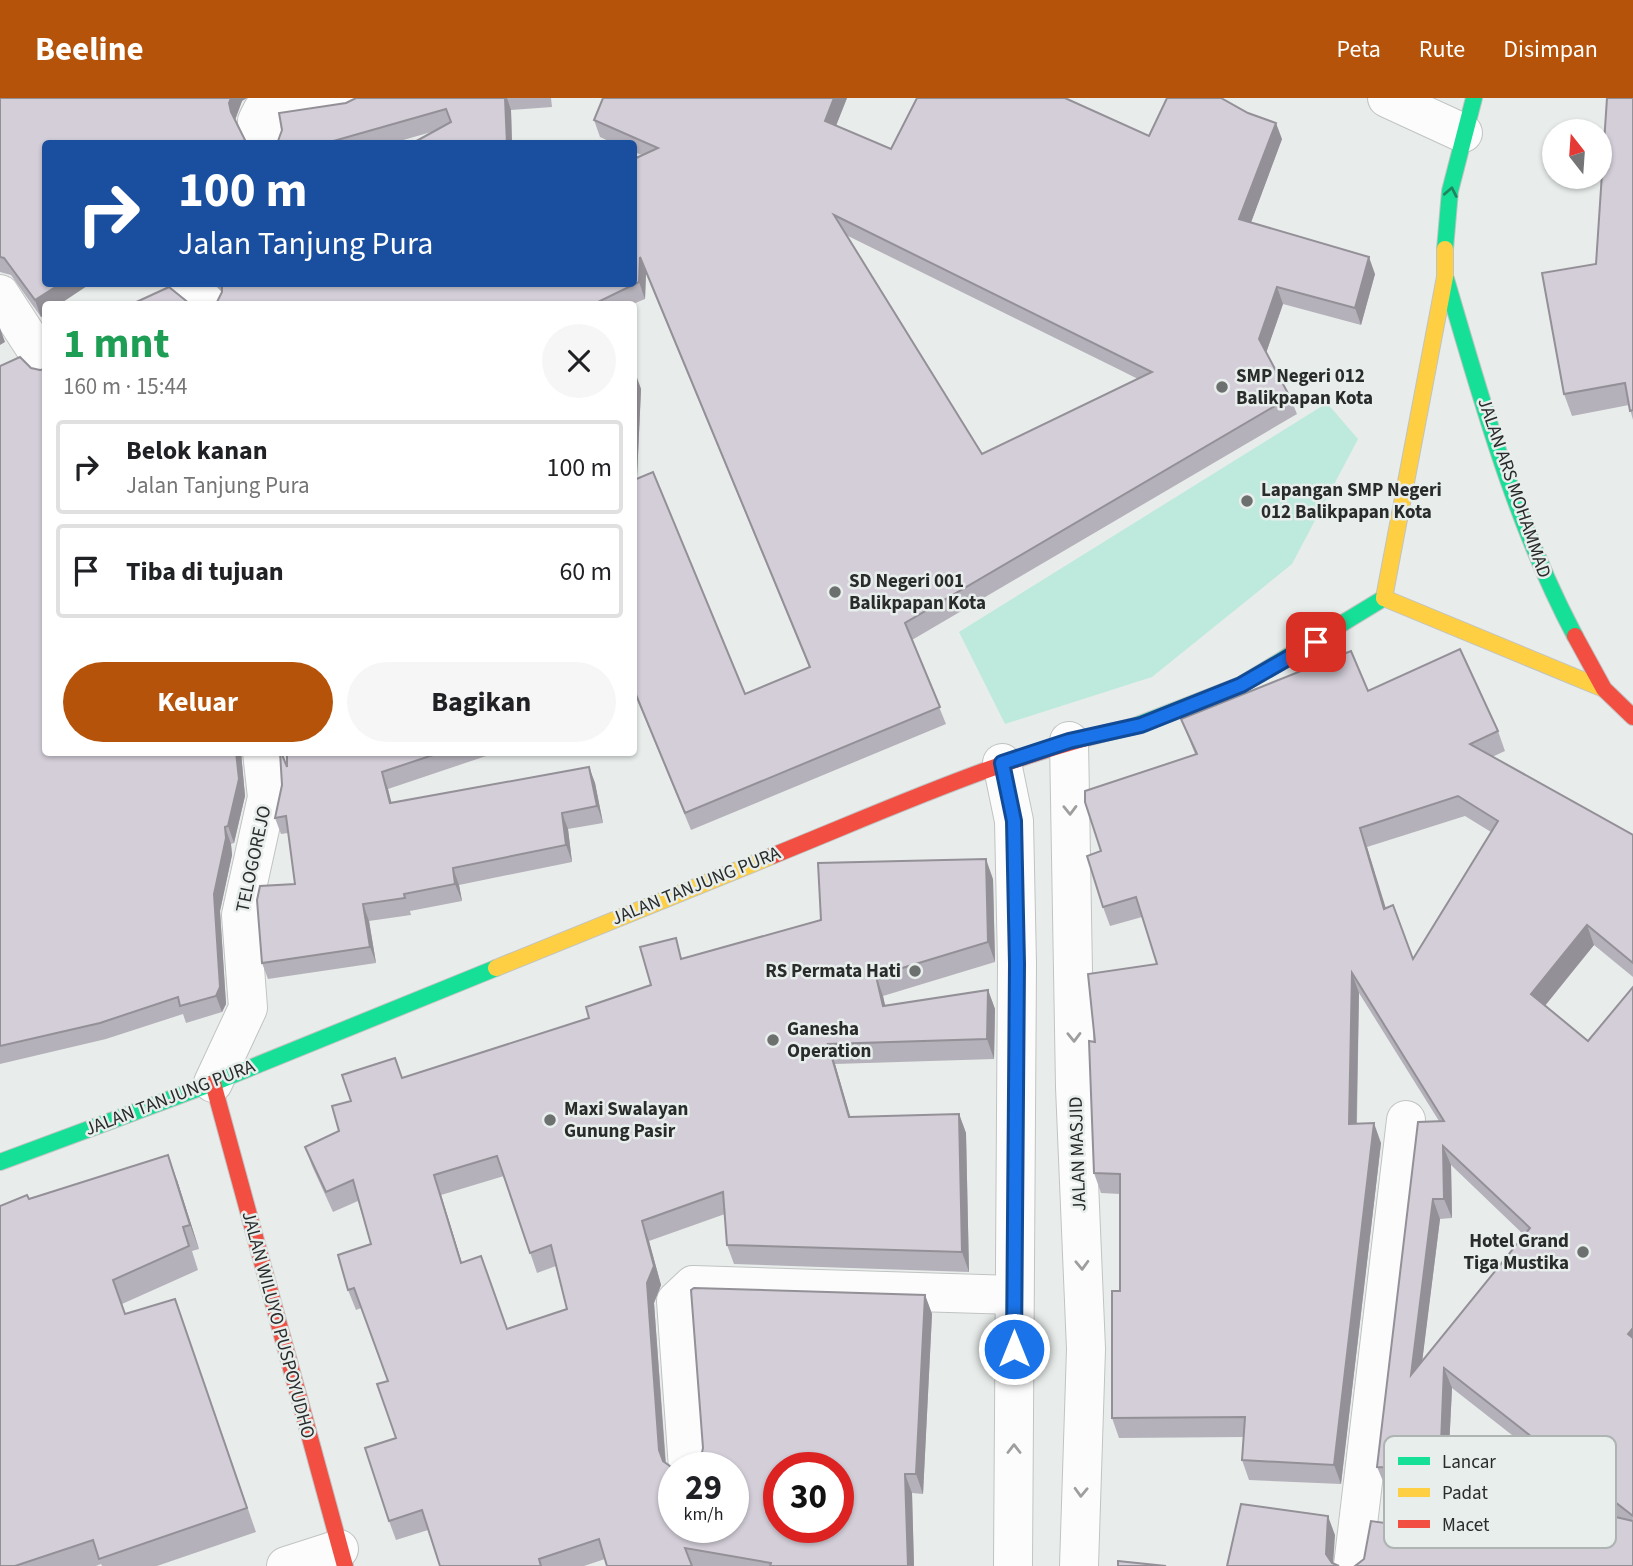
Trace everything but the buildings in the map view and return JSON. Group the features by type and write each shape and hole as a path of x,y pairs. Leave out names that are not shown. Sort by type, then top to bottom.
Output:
{"street":[{"path":"265,140 257,121 262,111 348,98"},
{"path":"1384,598 1445,277 1445,225 1469,116 1387,98"},
{"path":"1447,259 1465,215"},
{"name":"JALAN ARS MOHAMMAD","path":"1445,277 1498,453 1535,554 1604,689 1633,718"},
{"path":"189,287 204,301"},
{"path":"0,294 42,359"},
{"name":"JALAN ARS MOHAMMAD","path":"1384,598 1604,689"},
{"name":"JALAN TANJUNG PURA","path":"0,1162 213,1083 1002,763 1069,741 1141,725 1241,685 1316,642 1384,598"},
{"name":"JALAN MASJID","path":"1069,741 1075,1087 1086,1349 1079,1566"},
{"name":"TELOGOREJO","path":"213,1083 248,1008 241,915 267,797 262,756"},
{"path":"1002,763 1014,821 1017,964 1013,1566"},
{"name":"JALAN WILUYO PUSPOYUDHO","path":"213,1083 342,1557"},
{"path":"1353,1566 1406,1120"},
{"path":"687,1452 676,1301 685,1289 694,1285 1014,1294"},
{"path":"286,1566 342,1557"}],"green space":[{"name":"Lapangan SMP Negeri 012 Balikpapan Kota","path":"1327,403 1358,439 1292,564 1152,677 1005,724 959,632"}],"traffic: fast":[{"path":"1445,249 1450,191 1474,98"},
{"path":"1446,279 1517,506 1575,636"},
{"path":"1135,726 1241,685 1384,598"},
{"path":"0,1162 213,1083 496,968"}],"traffic: slow":[{"path":"1384,598 1445,277 1445,249"},
{"path":"1384,598 1604,689"},
{"path":"496,968 772,856"}],"traffic: jam":[{"path":"1575,636 1604,689 1633,717"},
{"path":"772,856 996,767 1041,751 1135,726"},
{"path":"213,1083 345,1566"}],"place":[{"name":"SMP Negeri 012 Balikpapan Kota","path":"1222,387"},
{"name":"Lapangan SMP Negeri 012 Balikpapan Kota","path":"1247,501"},
{"name":"SD Negeri 001 Balikpapan Kota","path":"835,592"},
{"name":"RS Permata Hati","path":"915,971"},
{"name":"Ganesha Operation","path":"773,1040"},
{"name":"Maxi Swalayan Gunung Pasir","path":"550,1120"},
{"name":"Hotel Grand Tiga Mustika","path":"1583,1252"}],"route":[{"path":"1014,1349 1017,964 1014,821 1002,763 1069,741 1141,725 1241,685 1316,642"}]}
